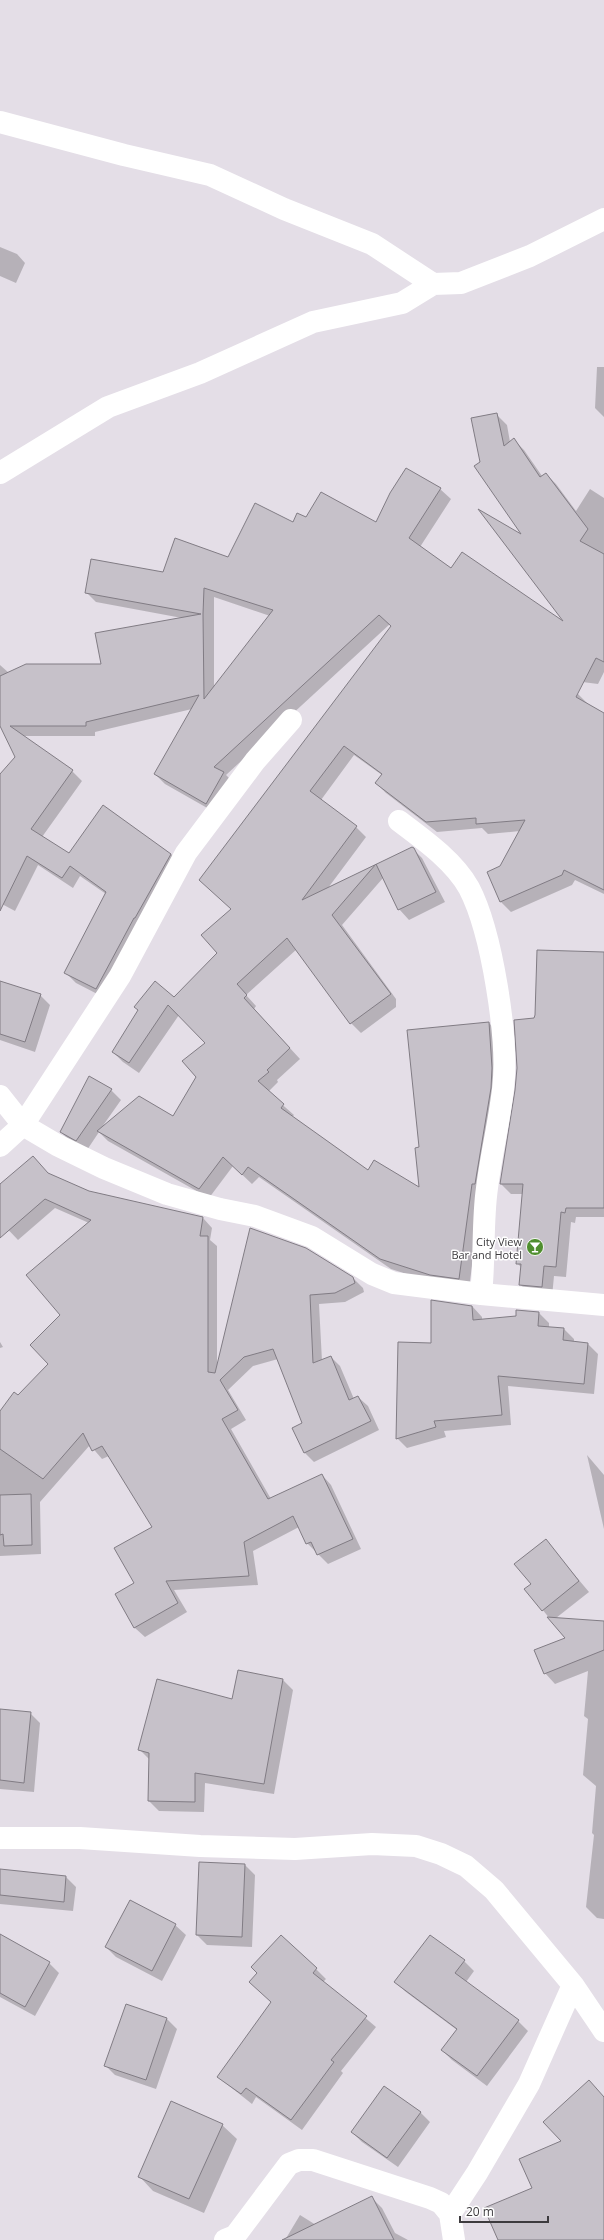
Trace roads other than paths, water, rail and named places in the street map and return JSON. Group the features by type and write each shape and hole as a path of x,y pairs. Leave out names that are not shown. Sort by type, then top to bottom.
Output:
{"street":[{"path":"0,122 124,155 210,175 284,209 372,244 433,284"},
{"path":"0,473 108,407 200,373 313,322 402,303 433,284 461,283 530,256 604,219"},
{"path":"0,1146 23,1125 120,976 186,853 255,761 292,720"},
{"path":"399,821 450,864 468,888 484,928 502,1024 503,1088 487,1189 481,1294"},
{"path":"0,1096 23,1125 57,1145 136,1182 167,1194 220,1209 255,1216 312,1237 372,1274 394,1283 481,1294 604,1305"},
{"path":"0,1838 80,1838 200,1846 295,1849 372,1844 416,1846 441,1854 466,1866 494,1890 573,1985 604,2031"},
{"path":"450,2214 477,2173 529,2084 573,1985"},
{"path":"225,2240 235,2236 288,2164 299,2160 313,2160 430,2198 441,2203 450,2214 454,2240"}],"place":[{"name":"City View Bar and Hotel","path":"535,1247"}]}
